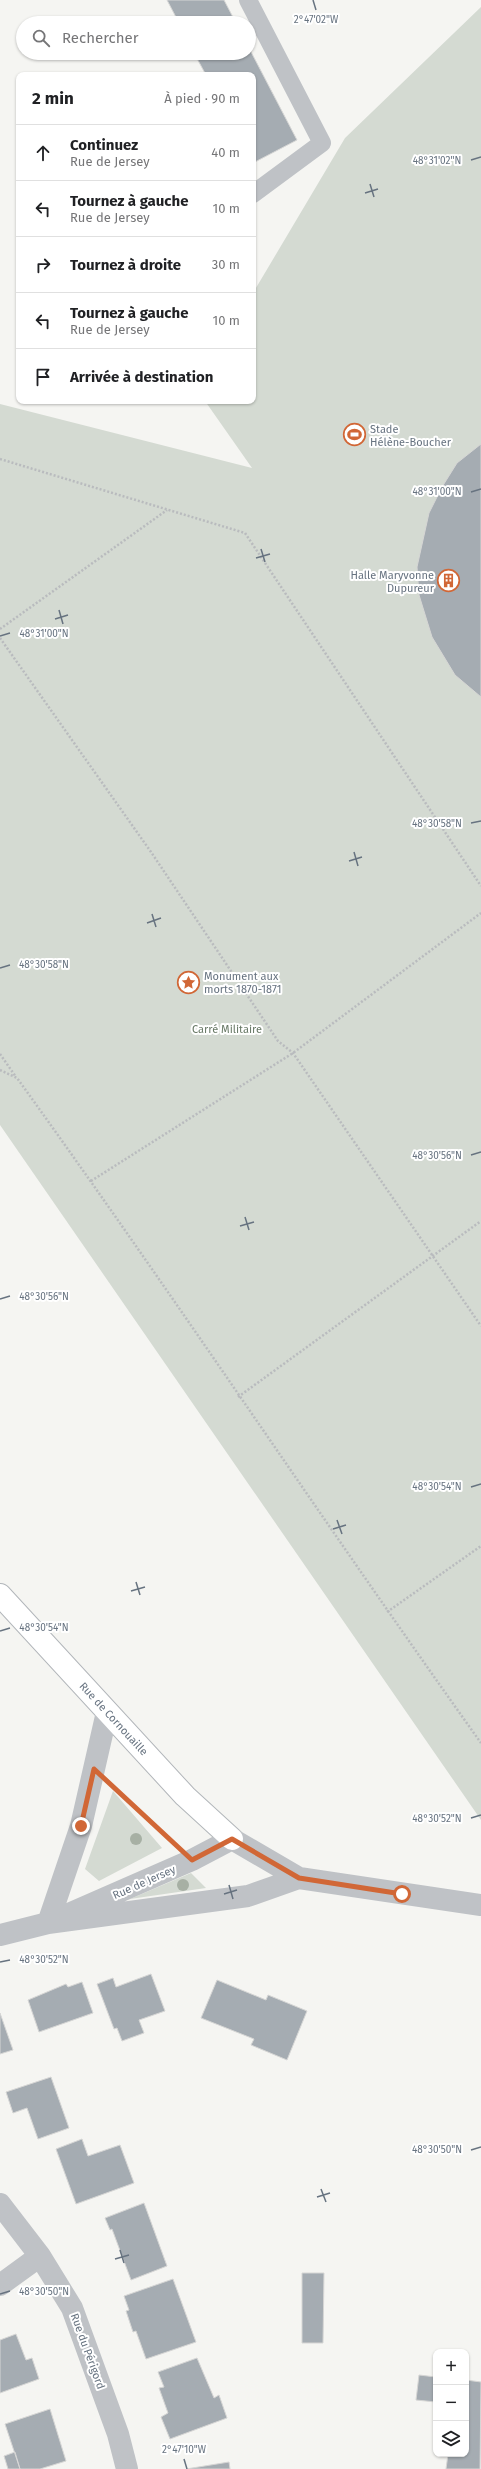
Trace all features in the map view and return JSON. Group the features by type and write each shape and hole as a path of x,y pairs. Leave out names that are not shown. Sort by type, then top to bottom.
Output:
{"street":[{"name":"Rue de Cornouaille","path":"0,1595 185,1796 232,1839"},
{"path":"48,1923 81,1826 107,1712"},
{"name":"Rue de Jersey","path":"48,1923 192,1860 232,1839 299,1878 481,1905"},
{"name":"Rue de Jersey","path":"0,1935 48,1923 248,1896 299,1878"},
{"name":"Rue du Périgord","path":"0,2204 40,2256 72,2308 118,2434 127,2469"},
{"path":"0,2285 40,2256"}],"lane":[{"path":"248,0 322,143 256,192"}],"path":[{"path":"0,459 245,533 481,886"},
{"path":"0,629 168,509"},
{"path":"0,638 150,852 278,1041 293,1053 431,1256 481,1326"},
{"path":"91,1181 293,1053 481,913"},
{"path":"0,1054 91,1181 387,1612 481,1743"},
{"path":"0,1070 17,1078"},
{"path":"238,1397 481,1221"},
{"path":"387,1612 481,1546"},
{"path":"94,1769 192,1860"}],"green space":[{"name":"Carré Militaire","path":"481,7 481,1820 0,1125 0,404 252,468 207,404 256,404 256,288 345,138"},
{"path":"113,1791 162,1848 99,1881 85,1869"},
{"path":"191,1873 206,1888 130,1899"}],"building":[{"path":"167,0 224,0 232,16 175,16"},
{"path":"198,60 255,60 297,140 256,161 256,72 204,72"},
{"name":"Halle Maryvonne Dupureur","path":"481,444 481,697 455,675 432,637 419,595 417,567 429,513 442,487 457,463"},
{"path":"151,1974 165,2011 139,2020 144,2033 122,2041 117,2028 114,2029 97,1984 113,1978 116,1987"},
{"path":"217,1980 266,2000 268,1995 307,2011 287,2060 251,2045 254,2039 201,2018"},
{"path":"82,1982 93,2013 39,2032 28,2000 66,1984 68,1987"},
{"path":"0,2013 13,2050 0,2054"},
{"path":"51,2077 69,2128 38,2139 27,2108 13,2113 6,2092"},
{"path":"82,2139 88,2156 120,2145 134,2183 76,2204 56,2149"},
{"path":"144,2203 167,2266 131,2280 112,2229 110,2230 105,2218"},
{"path":"302,2273 324,2273 323,2343 302,2343"},
{"path":"173,2279 196,2342 146,2359 136,2331 133,2332 126,2311 129,2310 124,2296"},
{"path":"16,2334 26,2360 32,2358 39,2379 0,2393 0,2340"},
{"path":"197,2358 214,2398 219,2395 227,2418 170,2439 161,2417 168,2413 159,2388 164,2387 158,2372"},
{"path":"419,2375 433,2377 433,2402 416,2400"},
{"path":"469,2380 481,2382 480,2469 446,2469 448,2457 469,2457"},
{"path":"50,2409 66,2461 40,2469 20,2469 5,2424"},
{"path":"15,2452 20,2469 8,2469 4,2456"},
{"path":"229,2462 230,2469 186,2469"}],"place":[{"name":"Stade Hélène-Boucher","path":"355,435"},
{"name":"Halle Maryvonne Dupureur","path":"449,581"},
{"name":"Monument aux morts 1870-1871","path":"189,982"}],"route":[{"path":"81,1826 94,1769 192,1860 232,1839 299,1878 402,1894"}]}
